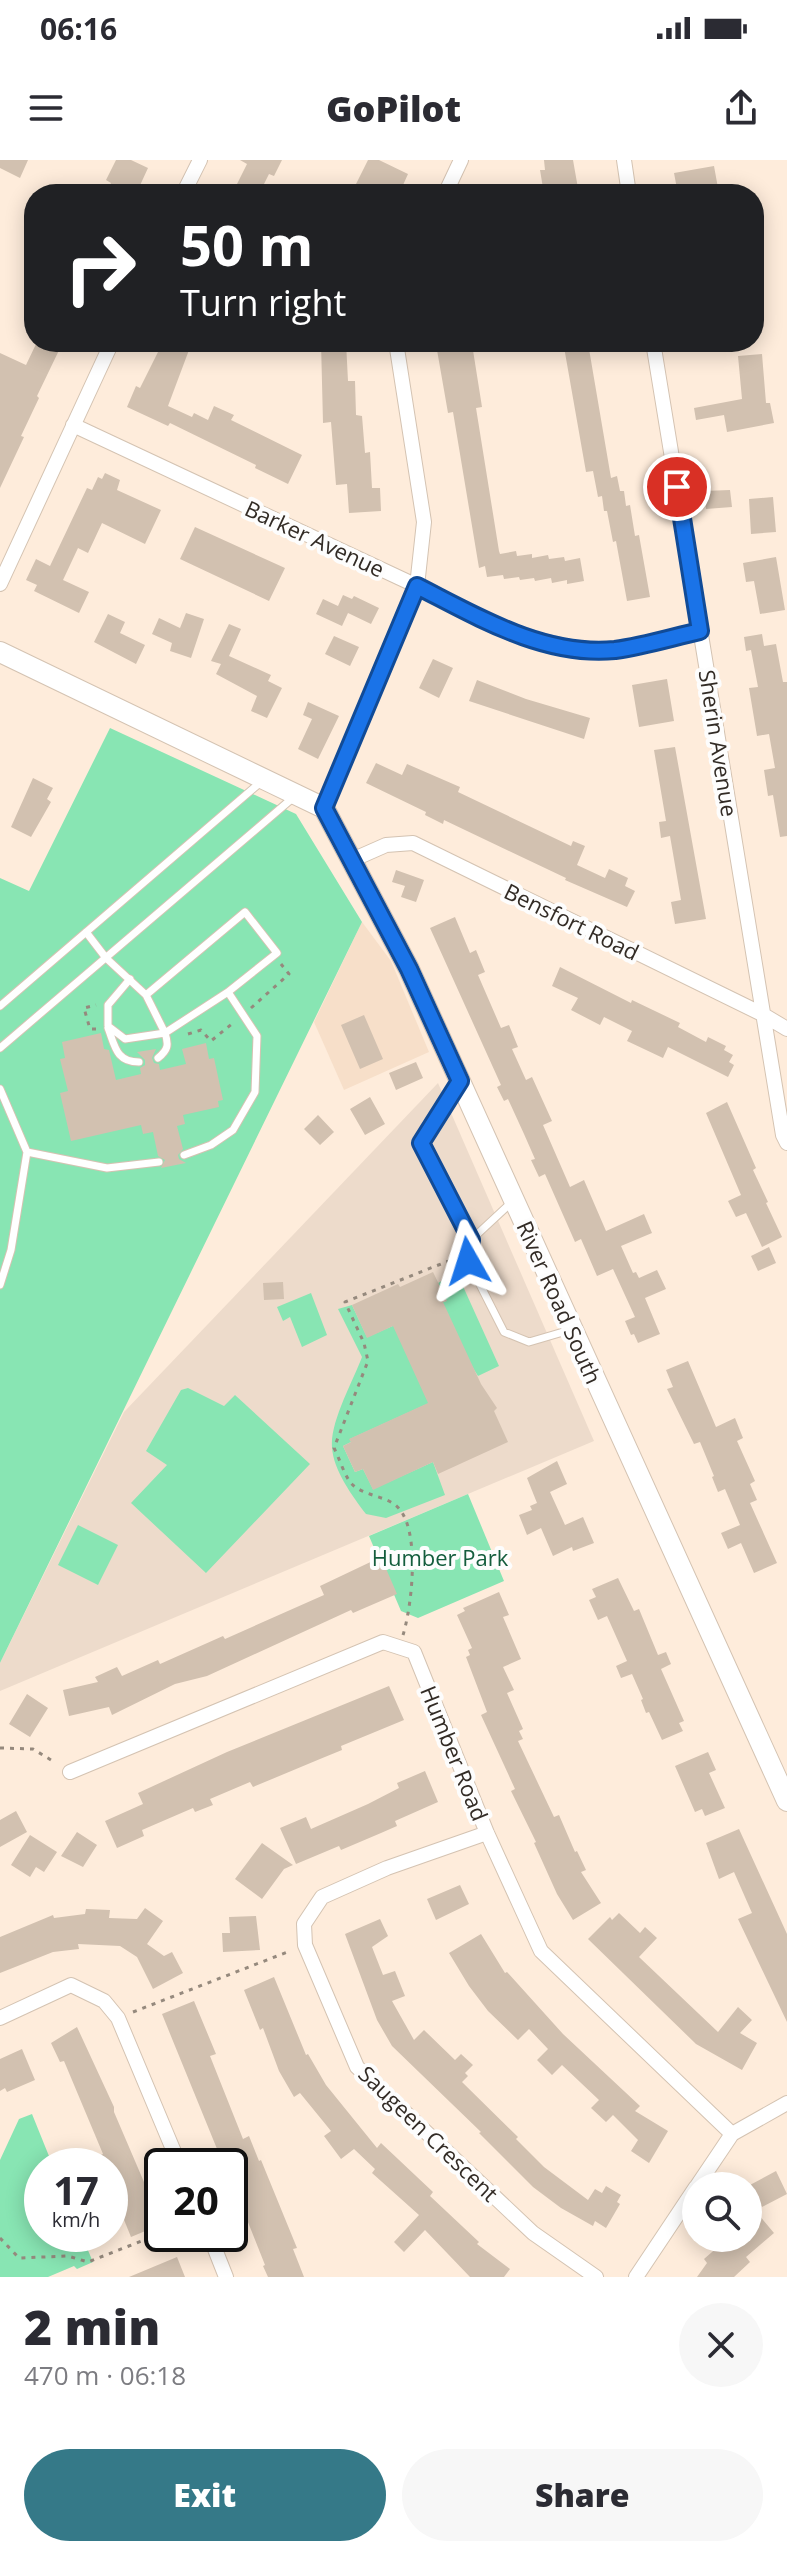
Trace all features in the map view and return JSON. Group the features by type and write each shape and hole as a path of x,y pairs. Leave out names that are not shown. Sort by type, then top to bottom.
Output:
{"street":[{"path":"188,184 200,160"},
{"path":"450,184 461,160"},
{"path":"624,160 628,184"},
{"path":"0,584 107,352"},
{"path":"0,652 324,808 417,586 424,522 398,352"},
{"name":"Sherin Avenue","path":"655,352 762,1014 783,1135 787,1143"},
{"name":"Barker Avenue","path":"73,425 417,586 512,634 579,649 615,650 700,631"},
{"name":"River Road South","path":"324,808 409,969 787,1801"},
{"name":"Bensfort Road","path":"352,860 386,845 413,843 787,1029"},
{"path":"70,1772 383,1642 399,1647"},
{"name":"Humber Road","path":"399,1647 414,1652 487,1833 541,1951 732,2134"},
{"path":"305,1945 304,1924 322,1897 387,1868 487,1833"},
{"name":"Saugeen Crescent","path":"305,1945 357,2067 533,2233 596,2277"},
{"path":"0,2018 71,1985 104,2001 118,2018 172,2148"},
{"path":"706,2172 732,2134 787,2103"},
{"path":"636,2277 682,2208"},
{"path":"216,2252 226,2277"}],"lane":[{"path":"0,1006 263,779"},
{"path":"0,1048 297,795"},
{"path":"108,1026 125,1039 165,1033 228,992 277,953 245,912 146,995"},
{"path":"86,932 106,958 146,995 169,1043 158,1058"},
{"path":"130,979 108,1005 108,1026 118,1056 128,1062 139,1062"},
{"path":"184,1155 211,1145 233,1130 255,1092 257,1036 228,992"},
{"path":"460,1081 421,1143 471,1240 468,1261 504,1332 529,1342 573,1329"},
{"path":"0,1089 27,1152 11,1250 0,1285"},
{"path":"27,1152 107,1168 159,1162"},
{"path":"471,1240 514,1200"}],"path":[{"path":"399,1647 412,1603 409,1528 397,1505 353,1486 334,1448 368,1361 364,1343 345,1302 460,1256"},
{"path":"0,1748 33,1749 70,1772"},
{"path":"118,2018 305,1945"},
{"path":"0,2238 19,2258 68,2256 88,2262 144,2240"}],"shaded area":[{"path":"362,922 391,961 429,1052 344,1090 314,1022"},
{"path":"438,1083 594,1441 0,1691 0,1663 124,1412"}],"green space":[{"path":"110,728 296,814 362,922 0,1663 0,878 29,891"},
{"path":"457,1273 499,1366 478,1376 434,1306 446,1301 438,1283"},
{"path":"311,1293 327,1335 302,1347 290,1317 283,1321 277,1307"},
{"path":"352,1305 367,1337 395,1325 427,1399 434,1404 425,1405 350,1439 351,1442 343,1446 355,1472 363,1469 373,1489 433,1462 445,1495 386,1518 366,1514 344,1483 333,1456 335,1426 362,1357 338,1309"},
{"path":"188,1388 224,1406 235,1395 310,1464 206,1573 131,1503 167,1465 146,1451 181,1390"},
{"name":"Humber Park","path":"468,1494 504,1581 418,1618 401,1611 369,1536"},
{"path":"78,1525 118,1545 98,1585 58,1565"},
{"path":"32,2114 46,2148 24,2148 24,2252 89,2252 93,2262 48,2277 0,2277 0,2160 19,2119"}],"building":[{"path":"0,160 28,160 20,178 0,168"},
{"path":"116,160 131,160 148,168 141,184 111,184 106,180"},
{"path":"240,160 282,160 274,176 269,174 264,184 237,184 247,164"},
{"path":"368,160 379,160 408,174 404,184 356,184"},
{"path":"544,160 573,160 577,184 542,184 540,170 545,170"},
{"path":"714,166 717,184 676,184 674,173"},
{"path":"32,352 58,352 0,488 0,353 26,365"},
{"path":"158,352 188,352 168,406 192,417 194,413 208,420 214,406 234,415 231,420 302,455 288,484 170,423 168,426 127,407 136,386 140,388"},
{"path":"321,352 347,352 348,381 355,381 356,415 362,416 365,453 370,452 372,488 380,488 381,511 349,513 347,484 336,485 331,422 323,423"},
{"path":"437,352 473,352 482,407 476,408 500,554 516,551 517,556 532,554 532,558 548,555 549,559 564,557 565,561 580,558 584,581 567,584 567,580 552,583 551,578 535,581 534,578 520,580 519,577 504,579 503,575 487,577 485,566 479,568 453,412 448,413"},
{"path":"565,352 590,352 611,478 617,476 626,506 630,505 635,536 639,535 650,597 627,601 607,511 604,511 602,496 598,497 593,471 586,472"},
{"path":"762,354 766,403 770,403 774,423 727,432 724,415 696,420 694,408 742,399 738,356"},
{"path":"105,473 120,480 117,490 161,510 145,544 102,523 88,553 78,548 63,580 89,592 79,613 34,591 37,585 26,580 36,559 50,566 87,488 92,490 98,477 102,479"},
{"path":"730,490 732,507 706,509 704,491"},
{"path":"773,497 776,532 751,534 749,499"},
{"path":"195,527 285,568 269,601 180,559"},
{"path":"776,557 785,610 760,614 754,581 746,582 743,563"},
{"path":"343,595 352,599 354,596 379,608 371,624 348,613 342,626 316,614 323,599 338,606"},
{"path":"186,613 204,619 191,658 170,651 172,643 152,634 159,618 180,628"},
{"path":"108,614 125,622 120,633 145,645 136,664 94,642"},
{"path":"229,624 241,629 229,656 271,675 268,681 282,688 267,718 251,711 257,696 216,674 221,664 211,661"},
{"path":"762,634 764,646 776,644 783,682 787,682 787,836 780,837 773,795 768,796 764,770 775,768 769,734 757,736 749,688 758,687 751,650 746,651 744,637"},
{"path":"334,636 359,647 350,666 325,654"},
{"path":"433,659 453,668 439,698 419,688"},
{"path":"667,679 674,721 639,727 632,685"},
{"path":"477,680 590,718 584,739 469,701"},
{"path":"308,702 339,716 318,759 298,749 312,719 303,715"},
{"path":"675,747 706,919 675,924 671,902 681,900 670,836 661,838 659,822 666,821 654,750"},
{"path":"376,763 402,775 407,764 460,787 458,792 571,846 573,841 585,846 577,865 605,878 609,869 628,878 625,886 635,891 627,907 444,820 443,824 425,815 426,812 366,783"},
{"path":"33,778 53,788 47,799 51,802 31,837 11,827"},
{"path":"396,870 424,880 416,902 401,897 405,886 392,882"},
{"path":"455,917 470,953 476,950 485,972 478,975 501,1028 509,1025 518,1047 512,1049 526,1080 532,1077 552,1121 543,1125 570,1187 584,1180 606,1231 644,1214 652,1233 621,1246 633,1273 636,1272 639,1278 657,1270 666,1289 645,1298 660,1334 638,1343 634,1334 631,1335 625,1321 635,1317 613,1269 597,1276 581,1239 575,1242 545,1174 539,1177 531,1160 535,1159 508,1099 504,1101 497,1087 501,1085 430,928"},
{"path":"560,967 631,1003 632,1000 680,1023 678,1027 706,1042 708,1037 726,1046 724,1050 733,1055 729,1062 734,1065 728,1077 668,1047 663,1058 627,1041 632,1031 604,1017 600,1025 571,1010 578,998 552,986"},
{"path":"364,1015 383,1059 360,1069 341,1025"},
{"path":"101,1033 104,1049 109,1050 116,1080 141,1074 140,1068 145,1065 145,1060 137,1052 156,1049 152,1058 154,1063 159,1064 160,1070 186,1064 182,1049 206,1043 209,1059 214,1058 223,1100 218,1101 219,1107 183,1115 185,1124 177,1126 183,1149 178,1155 186,1163 161,1168 165,1160 158,1156 153,1132 143,1134 141,1125 71,1141 60,1093 68,1091 60,1059 65,1058 62,1042"},
{"path":"416,1062 423,1078 396,1090 389,1073"},
{"path":"370,1097 385,1124 365,1135 350,1109"},
{"path":"727,1102 782,1237 762,1247 746,1213 736,1217 728,1201 741,1195 706,1113"},
{"path":"318,1115 334,1132 320,1145 304,1129"},
{"path":"769,1247 776,1263 758,1271 751,1256"},
{"path":"433,1272 447,1301 443,1302 481,1384 497,1408 494,1411 508,1442 438,1474 433,1462 373,1490 363,1469 355,1472 343,1446 351,1442 349,1439 428,1403 393,1326 367,1338 352,1305"},
{"path":"283,1282 284,1299 264,1300 263,1283"},
{"path":"688,1361 716,1427 735,1418 743,1438 737,1441 755,1481 750,1484 757,1500 750,1503 777,1563 754,1573 741,1543 728,1549 721,1533 740,1525 725,1489 718,1492 700,1442 694,1444 667,1389 673,1387 666,1370"},
{"path":"557,1461 567,1484 550,1492 565,1525 583,1517 594,1543 573,1551 572,1547 553,1556 541,1528 527,1535 519,1515 532,1510 530,1506 537,1503 527,1478"},
{"path":"381,1557 397,1594 353,1613 351,1610 207,1676 175,1684 112,1715 109,1707 69,1716 63,1690 98,1682 95,1677 117,1667 122,1676 158,1660 160,1664 223,1636 225,1639 324,1595 320,1586"},
{"path":"618,1578 634,1611 639,1609 658,1655 666,1652 671,1664 661,1669 684,1721 679,1723 683,1731 662,1740 649,1712 646,1713 632,1674 621,1678 616,1666 627,1661 607,1616 598,1620 589,1600 596,1597 592,1589"},
{"path":"499,1592 509,1615 503,1617 521,1659 503,1667 514,1690 507,1693 523,1729 519,1731 523,1739 518,1741 554,1817 559,1815 577,1851 586,1870 581,1872 601,1903 573,1920 557,1894 511,1791 515,1789 481,1715 487,1712 466,1657 472,1648 457,1615 465,1611 463,1608"},
{"path":"389,1686 404,1720 253,1787 250,1782 210,1799 213,1805 195,1812 193,1808 142,1830 144,1836 117,1848 105,1821 143,1804 138,1793 227,1752"},
{"path":"27,1694 48,1708 30,1737 9,1724"},
{"path":"708,1752 716,1770 709,1773 725,1808 705,1816 702,1809 695,1812 675,1766"},
{"path":"425,1771 438,1802 395,1821 397,1826 381,1833 296,1864 280,1828 306,1817 311,1829 368,1804 399,1788 397,1783"},
{"path":"16,1811 27,1832 0,1847 0,1820"},
{"path":"739,1829 787,1934 787,2022 738,1919 752,1913 734,1872 719,1879 706,1843"},
{"path":"77,1832 97,1845 83,1867 61,1856"},
{"path":"30,1835 57,1852 44,1872 36,1867 30,1877 11,1865"},
{"path":"262,1843 293,1865 284,1869 262,1899 235,1879"},
{"path":"460,1885 469,1904 436,1920 427,1899"},
{"path":"145,1908 163,1921 147,1944 164,1956 172,1952 183,1973 153,1989 137,1957 120,1946 78,1944 79,1949 53,1952 0,1973 0,1937 53,1915 54,1918 85,1914 86,1909 110,1910 109,1918 137,1919"},
{"path":"619,1913 640,1933 645,1927 657,1938 639,1957 718,2032 738,2007 752,2020 740,2033 757,2043 742,2070 696,2044 588,1939 610,1917 612,1920"},
{"path":"256,1916 260,1950 223,1952 222,1933 230,1933 229,1917"},
{"path":"380,1919 388,1936 372,1947 383,1975 395,1971 405,1996 392,2001 414,2040 424,2030 455,2060 461,2054 473,2065 462,2082 544,2167 588,2200 595,2189 602,2193 606,2186 621,2195 617,2202 620,2204 606,2228 595,2221 593,2226 533,2187 392,2046 377,2020 345,1934"},
{"path":"481,1934 505,1973 563,2034 640,2106 635,2111 668,2131 649,2163 631,2151 638,2140 613,2115 606,2122 591,2108 599,2100 562,2065 552,2075 537,2060 548,2049 529,2029 518,2040 488,2011 469,1986 449,1953"},
{"path":"274,1977 306,2055 326,2085 377,2148 381,2143 433,2192 430,2196 479,2242 477,2244 510,2269 504,2277 470,2277 425,2230 404,2252 394,2242 419,2215 372,2173 375,2169 354,2149 341,2159 324,2136 331,2131 300,2093 294,2097 279,2071 263,2028 260,2030 244,1990"},
{"path":"194,2001 216,2054 210,2056 243,2139 249,2136 261,2160 297,2248 293,2249 304,2277 268,2277 248,2222 248,2148 217,2148 162,2014"},
{"path":"77,2027 144,2182 144,2232 131,2237 128,2230 128,2148 100,2148 64,2061 60,2062 51,2043"},
{"path":"22,2049 35,2080 7,2092 5,2088 0,2091 0,2059"},
{"path":"776,2171 787,2194 762,2207 762,2179"},
{"path":"762,2219 774,2233 762,2243"},
{"path":"712,2252 752,2252 746,2257 750,2262 734,2277 697,2277 707,2263 704,2259"},
{"path":"177,2257 185,2277 129,2277"}],"route":[{"path":"468,1261 471,1240 421,1143 460,1081 409,969 324,808 417,586 512,634 579,649 615,650 700,631 677,487"}]}
